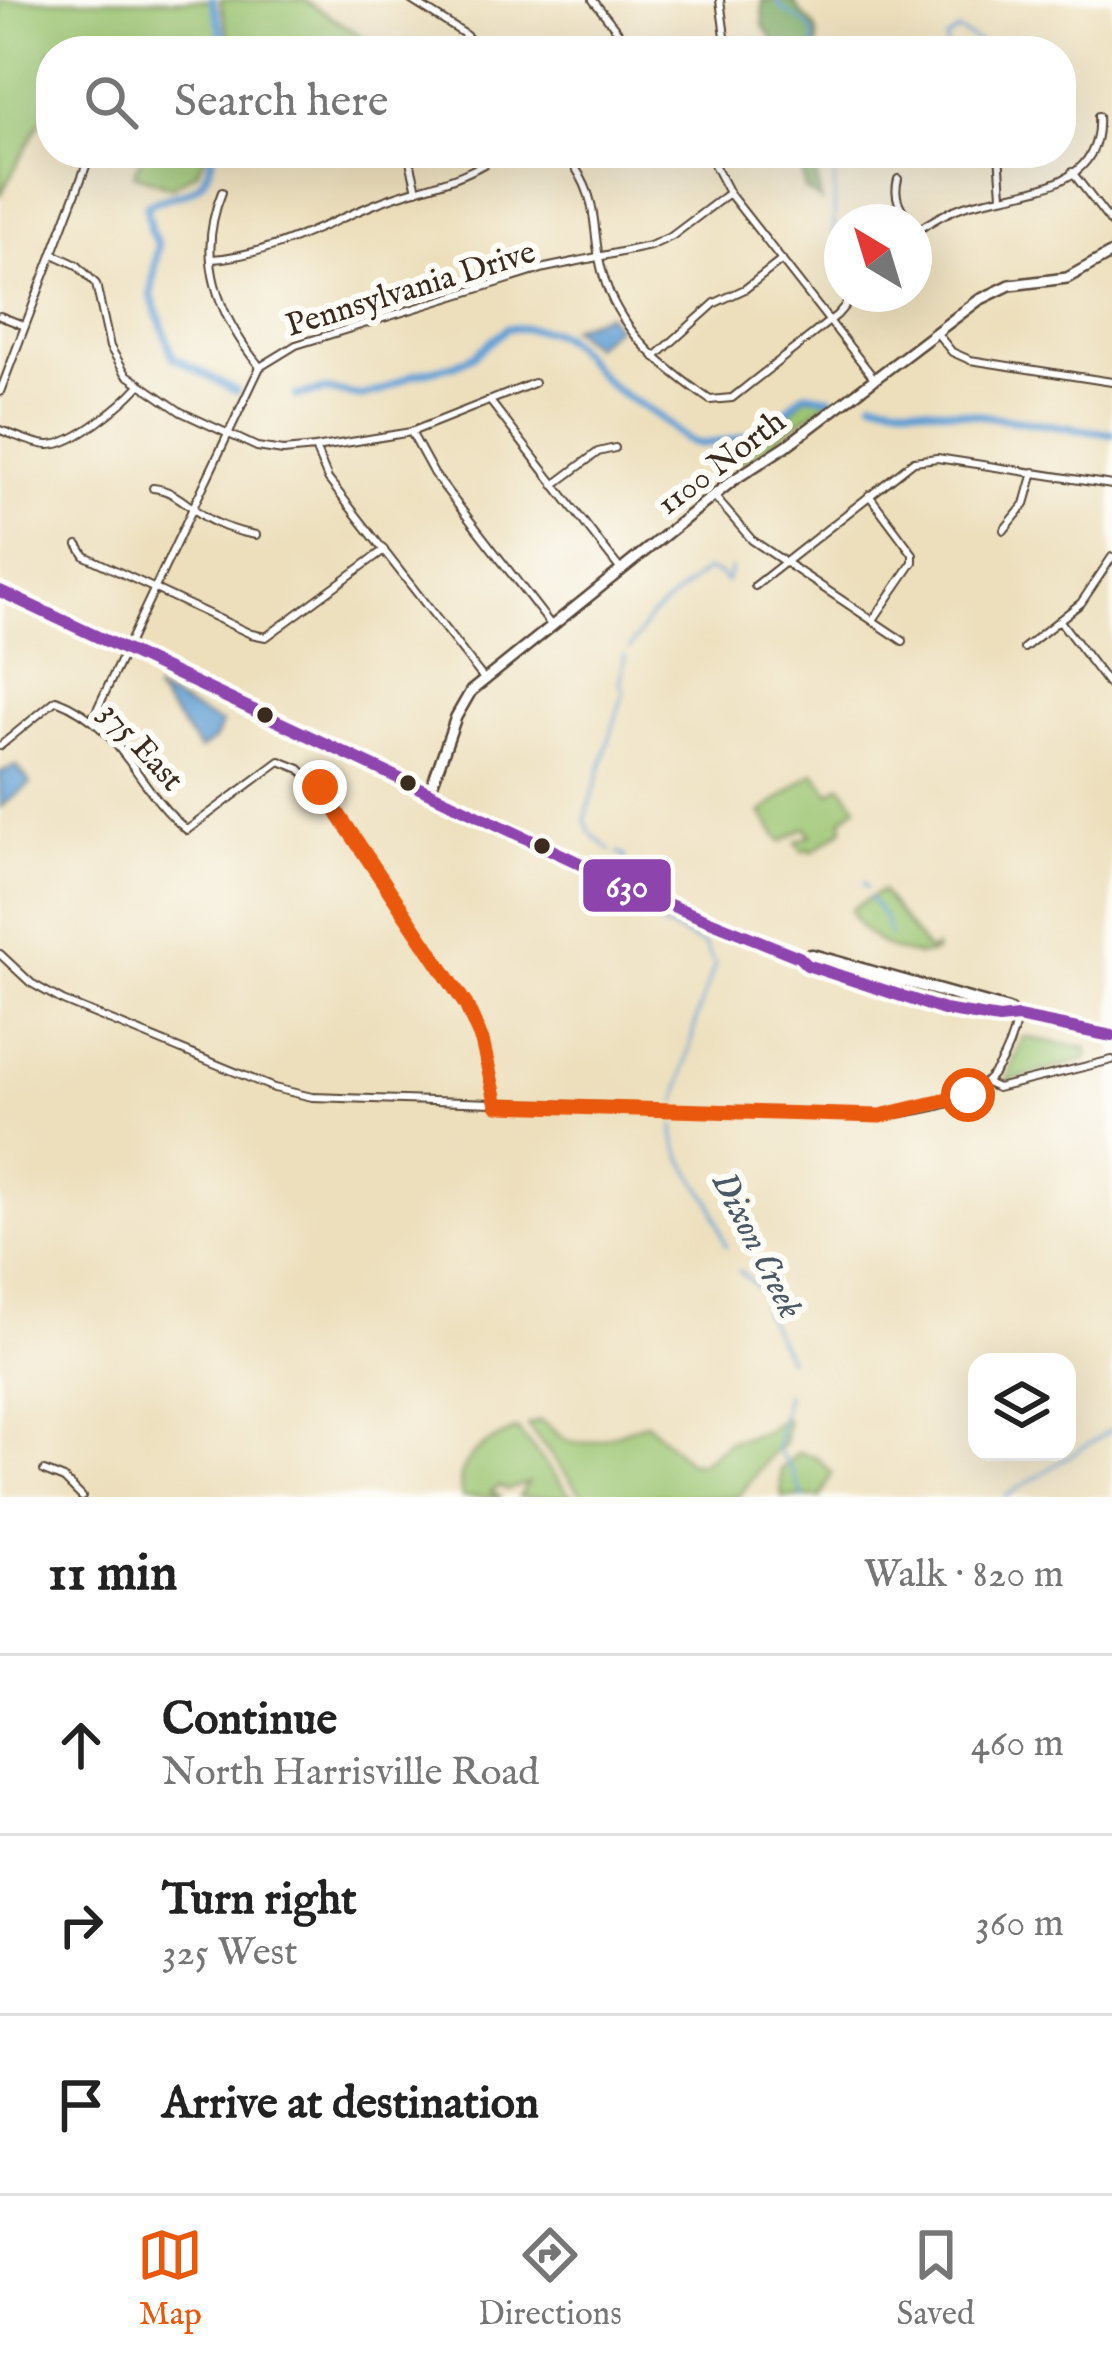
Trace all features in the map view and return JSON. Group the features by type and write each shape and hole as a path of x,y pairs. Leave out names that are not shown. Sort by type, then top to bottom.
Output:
{"main road":[{"path":"0,591 685,913 799,957 807,965 931,1004 1004,1021 1018,1018 1112,1036"}],"street":[{"path":"411,0 466,36"},
{"path":"593,0 621,36"},
{"path":"720,0 725,36"},
{"path":"932,220 1002,195 1045,190 1096,148 1098,116"},
{"path":"0,392 85,168"},
{"path":"412,168 417,190"},
{"path":"212,260 266,250 478,168"},
{"path":"575,168 590,192 600,259 616,305 655,357 710,400 732,398 839,312"},
{"path":"716,168 729,193 874,378"},
{"path":"1000,168 1002,195"},
{"path":"1072,172 1112,224"},
{"path":"898,179 898,204"},
{"path":"222,192 214,214 216,301 235,337 260,368"},
{"name":"Pennsylvania Drive","path":"93,718 260,368 296,345 545,268 630,254 672,236 729,193"},
{"name":"1100 North","path":"430,794 463,703 484,679 714,496 996,290 1067,278 1112,253"},
{"path":"53,254 77,265 96,284 115,359 140,385 226,435 270,449 315,448 411,432 534,383"},
{"path":"655,357 715,303 745,289 782,260"},
{"path":"0,316 25,326"},
{"path":"936,332 952,352 970,360 1112,382"},
{"path":"0,430 35,442 63,443 140,385"},
{"path":"490,401 621,571"},
{"path":"411,432 434,474 553,627"},
{"path":"315,448 322,470 484,679"},
{"path":"554,485 598,452 615,448"},
{"path":"755,586 905,467 926,458 1112,485"},
{"path":"1004,530 1025,504 1034,472"},
{"path":"153,488 161,488 240,532 256,535"},
{"path":"869,495 914,554 914,562 873,621"},
{"path":"714,496 752,540 903,641"},
{"path":"78,545 86,556 266,637 384,550"},
{"path":"1024,648 1081,603 1112,557"},
{"path":"1060,621 1112,689"},
{"name":"375 East","path":"0,746 56,700 93,718 187,830 280,761 300,770 327,796 466,1005 482,1041 497,1105"},
{"path":"0,954 31,983 62,1001 274,1088 312,1097 880,1116 959,1099 988,1084 1007,1056 1018,1018"},
{"path":"988,1084 997,1088 1112,1060"},
{"path":"44,1471 64,1479 82,1497"}],"green space":[{"path":"0,0 210,0 221,36 36,36 36,130 0,196"},
{"path":"220,0 304,0 361,36 228,36"},
{"path":"762,0 794,0 816,36 770,36 763,26"},
{"path":"137,168 199,168 171,187 134,174"},
{"path":"801,168 816,168 821,201 805,190"},
{"path":"805,397 831,399 742,463 730,445 774,430"},
{"path":"814,772 830,793 841,785 857,806 842,819 843,829 812,852 809,848 803,852 796,842 811,835 806,827 781,842 761,813"},
{"path":"881,891 928,951 935,948 935,952 898,951 863,929 851,909"},
{"path":"1023,1037 1087,1048 1086,1060 1006,1081"},
{"path":"783,1417 787,1421 784,1444 738,1497 584,1497 527,1425 540,1421 563,1438 582,1443 647,1423 688,1462 700,1464 728,1442 767,1431"},
{"path":"517,1429 572,1497 519,1497 528,1483 507,1490 499,1486 491,1492 501,1497 462,1497 460,1483 467,1462 483,1446"},
{"path":"799,1452 817,1458 832,1473 821,1497 782,1497 780,1470"}],"water":[{"path":"606,314 616,327 593,346 570,328"},
{"path":"154,690 222,724 214,740 200,750"},
{"path":"17,766 31,784 0,807 0,772"}],"waterway":[{"path":"212,0 223,36"},
{"name":"Dixon Creek","path":"779,0 813,36"},
{"path":"951,36 958,31 967,36"},
{"path":"209,168 190,191 147,205 150,230 158,245 151,295 173,357 236,391"},
{"name":"Dixon Creek","path":"834,204 835,168"},
{"path":"296,396 327,390 361,396 381,391 412,375 475,355 507,328 548,332 571,343 614,388 695,443 765,430 806,393 831,398"},
{"path":"873,400 1112,434"},
{"name":"Dixon Creek","path":"630,648 650,617 706,570 726,582 731,568"},
{"name":"Dixon Creek","path":"611,851 590,832 585,820 624,691 620,683 625,655"},
{"name":"Dixon Creek","path":"618,853 625,856 625,865"},
{"path":"864,883 867,888"},
{"path":"870,898 890,936"},
{"name":"Dixon Creek","path":"617,904 704,945 715,964 677,1101"},
{"name":"Dixon Creek","path":"675,1125 680,1153 710,1201 726,1246"},
{"name":"Dixon Creek","path":"739,1271 761,1290 764,1312 788,1359"},
{"name":"Dixon Creek","path":"786,1394 776,1449 803,1497"},
{"path":"1005,1497 1112,1429"}],"transit line":[{"name":"630","path":"0,591 660,901 799,957 807,965 944,1010 999,1019 1018,1017 1112,1036"}],"route":[{"path":"320,787 466,1005 482,1041 497,1105 880,1116 968,1095"}]}
